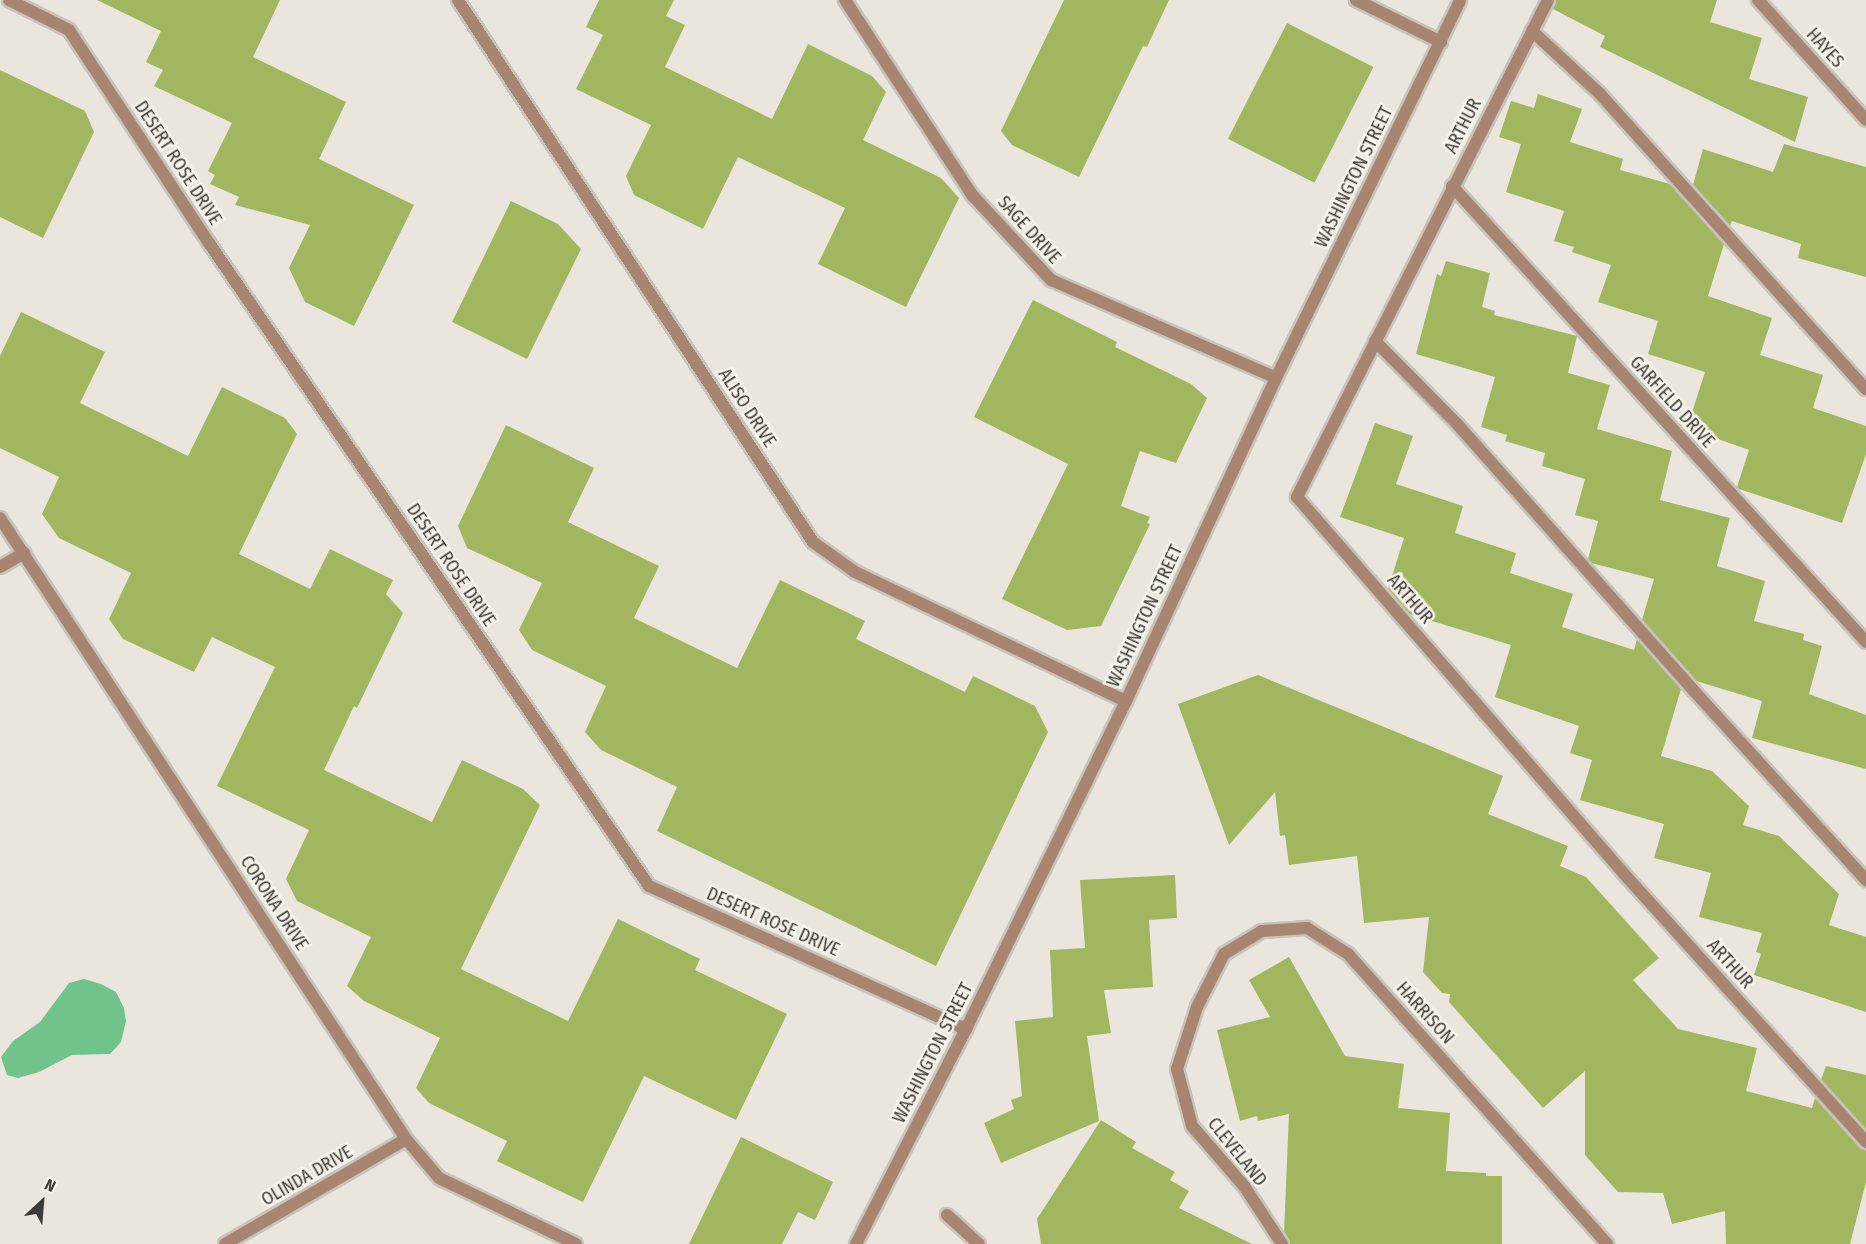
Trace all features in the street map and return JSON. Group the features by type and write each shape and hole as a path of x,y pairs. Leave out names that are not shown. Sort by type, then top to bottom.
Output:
{"street":[{"name":"DESERT ROSE DRIVE","path":"9,0 69,30 209,243 649,886 966,1029"},
{"name":"ALISO DRIVE","path":"458,0 813,542 855,572 1126,701"},
{"name":"SAGE DRIVE","path":"845,0 973,196 1051,280 1276,378"},
{"path":"1356,0 1441,42"},
{"name":"WASHINGTON STREET","path":"856,1244 966,1029 1126,701 1276,378 1460,0"},
{"name":"ARTHUR","path":"1548,0 1296,497 1625,875 1866,1142"},
{"name":"HAYES","path":"1758,0 1866,120"},
{"path":"1532,31 1600,94 1866,388"},
{"name":"GARFIELD DRIVE","path":"1452,186 1866,642"},
{"path":"1375,341 1458,425 1694,691 1866,880"},
{"name":"CORONA DRIVE","path":"0,518 406,1139 439,1178 576,1244"},
{"path":"0,567 24,553"},
{"name":"HARRISON","path":"1197,1007 1224,954 1262,931 1307,928 1348,954 1607,1244"},
{"name":"CLEVELAND","path":"1197,1007 1177,1069 1192,1126 1244,1186 1282,1244"},
{"name":"OLINDA DRIVE","path":"225,1244 406,1139"},
{"path":"947,1215 979,1244"}],"shaded area":[{"path":"84,979 116,992 124,1008 126,1021 121,1042 110,1054 72,1055 39,1072 18,1078 7,1075 1,1057 13,1041 40,1022 69,983"}],"building":[{"path":"97,0 280,0 253,57 346,102 319,159 414,205 354,326 305,302 289,268 310,225 235,205 239,197 210,184 215,175 208,171 232,123 154,86 163,70 146,62 161,31"},
{"path":"599,0 674,0 666,16 685,25 665,67 772,119 808,44 872,76 886,92 863,140 941,178 959,198 906,307 818,264 845,208 738,157 703,229 634,195 626,176 651,125 576,89 603,35 586,27"},
{"path":"1064,0 1169,0 1147,47 1143,46 1079,177 1012,145 1001,131"},
{"path":"1556,0 1717,0 1710,22 1762,38 1749,79 1808,97 1795,142 1600,47 1605,36 1553,9"},
{"path":"1287,23 1373,67 1314,183 1228,139"},
{"path":"0,70 85,111 94,132 43,238 0,217"},
{"path":"1538,94 1582,109 1570,142 1623,159 1620,170 1670,184 1724,244 1708,296 1772,318 1760,355 1823,375 1813,408 1866,426 1866,454 1842,523 1739,489 1737,487 1749,450 1687,428 1705,372 1648,354 1658,321 1598,302 1611,265 1572,252 1574,247 1554,241 1564,211 1506,192 1521,144 1499,137 1511,101 1534,108"},
{"path":"1784,144 1866,167 1866,277 1798,258 1801,244 1732,221 1730,226 1693,185 1703,149 1773,172"},
{"path":"511,201 558,224 581,249 527,359 452,322"},
{"path":"1446,261 1490,273 1482,307 1495,311 1494,315 1577,336 1568,373 1610,385 1597,429 1672,451 1660,500 1730,518 1717,566 1765,581 1754,621 1804,634 1803,640 1822,646 1809,694 1866,715 1866,769 1752,738 1762,701 1696,681 1642,620 1654,579 1591,563 1588,559 1598,521 1575,515 1585,479 1542,466 1545,453 1505,441 1507,435 1481,427 1495,377 1416,354 1437,274 1441,276"},
{"path":"1033,300 1117,342 1115,347 1191,384 1207,398 1176,463 1140,451 1121,506 1150,517 1147,523 1150,524 1101,626 1067,630 1002,599 1068,464 974,417"},
{"path":"21,312 105,352 80,403 188,456 222,387 285,418 297,434 239,554 310,589 330,549 393,580 386,594 403,613 357,708 354,706 324,770 432,822 462,760 523,789 540,805 461,969 568,1021 618,919 700,959 695,970 787,1014 736,1120 644,1076 583,1202 497,1161 507,1141 429,1103 416,1088 440,1038 364,1001 347,986 371,937 297,901 286,879 309,830 217,786 275,667 212,637 194,672 123,639 109,619 131,573 59,538 42,514 59,477 0,448 0,356"},
{"path":"1375,423 1413,436 1396,484 1463,506 1455,533 1516,553 1510,573 1573,594 1562,627 1634,650 1637,639 1681,689 1661,756 1712,771 1749,806 1743,825 1779,836 1839,894 1829,925 1866,937 1866,1012 1754,975 1761,954 1756,952 1762,933 1699,917 1711,873 1654,858 1664,824 1580,800 1592,760 1570,753 1579,726 1495,697 1511,645 1409,614 1388,589 1404,538 1340,517"},
{"path":"506,425 594,468 568,522 659,566 634,618 737,668 780,580 865,621 856,639 965,692 973,676 1035,706 1048,732 936,966 657,831 677,787 601,750 585,732 606,686 532,650 519,630 542,583 467,548 458,526"},
{"path":"1258,675 1503,776 1488,814 1568,846 1560,866 1586,877 1659,958 1633,980 1678,1029 1757,1048 1746,1091 1812,1108 1815,1098 1860,1148 1866,1150 1866,1182 1850,1244 1726,1244 1725,1211 1672,1224 1663,1193 1618,1192 1585,1155 1585,1071 1543,1108 1449,1002 1450,994 1442,993 1423,972 1429,917 1364,923 1357,856 1289,865 1285,835 1280,836 1275,792 1229,845 1178,704"},
{"path":"1175,875 1177,918 1149,920 1153,987 1104,990 1111,1033 1087,1036 1099,1121 1001,1163 984,1123 1014,1109 1011,1100 1022,1096 1015,1021 1053,1017 1050,950 1085,948 1080,880"},
{"path":"1289,957 1345,1056 1404,1064 1398,1108 1450,1113 1446,1171 1502,1176 1502,1244 1290,1244 1284,1233 1289,1114 1258,1121 1257,1116 1240,1121 1217,1030 1270,1017 1249,980"},
{"path":"1826,1066 1866,1075 1866,1130 1821,1080"},
{"path":"1101,1120 1136,1142 1132,1148 1175,1172 1170,1180 1189,1191 1179,1208 1252,1244 1041,1244 1037,1219"},
{"path":"741,1137 833,1182 815,1220 798,1212 782,1244 689,1244"}]}
